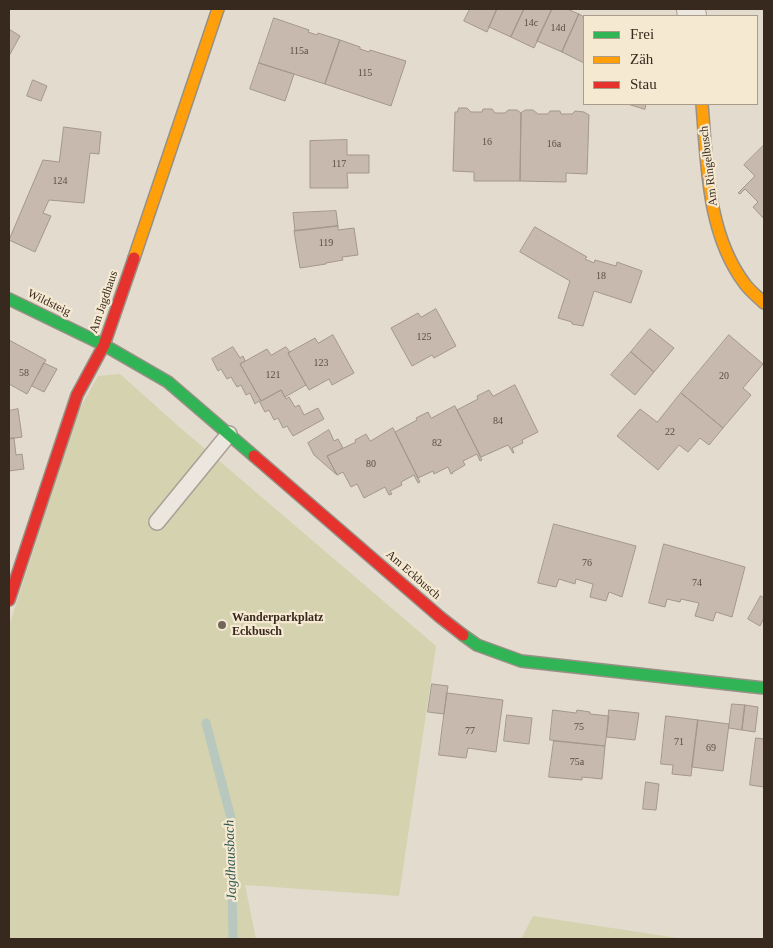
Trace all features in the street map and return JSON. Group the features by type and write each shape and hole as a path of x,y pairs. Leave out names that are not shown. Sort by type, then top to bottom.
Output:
{"street":[{"name":"Am Jagdhaus","path":"9,600 77,395 104,345 218,9"},
{"name":"Am Ringelbusch","path":"702,105 715,213 734,269 764,303"},
{"name":"Wildsteig","path":"9,299 104,345"},
{"name":"Am Eckbusch","path":"104,345 168,382 433,610 477,645 521,661 764,688"}],"lane":[{"path":"158,522 230,434"}],"shaded area":[{"path":"120,374 436,646 399,896 245,885 256,939 9,939 9,626 78,412 98,376"},
{"path":"533,916 684,939 521,939"}],"building":[{"path":"470,9 497,9 487,32 464,21"},
{"path":"497,9 524,9 511,37 489,27"},
{"path":"524,9 552,9 534,48 511,37"},
{"path":"552,9 567,9 579,14 562,52 537,41"},
{"path":"579,14 583,16 583,62 562,52"},
{"path":"274,18 309,30 308,32 317,35 318,33 340,40 325,84 259,63"},
{"path":"9,29 20,36 9,56"},
{"path":"340,40 369,52 370,50 406,61 391,106 325,84"},
{"path":"259,63 294,74 285,101 250,89"},
{"path":"33,80 47,86 41,101 27,96"},
{"path":"631,105 646,105 645,109"},
{"path":"459,108 467,108 471,112 482,112 483,109 492,109 495,113 517,110 521,113 520,181 474,181 474,172 453,171 455,112"},
{"path":"526,110 533,110 538,114 560,111 561,114 572,114 575,111 584,112 589,115 587,174 566,173 566,182 520,181 521,113"},
{"path":"64,127 101,132 99,154 90,153 84,203 49,200 43,213 51,216 35,252 9,240 43,160 59,162"},
{"path":"347,140 347,155 369,155 369,173 347,173 348,188 310,188 310,141"},
{"path":"764,145 764,219 753,207 758,202 745,189 740,194 738,193 755,176 744,165"},
{"path":"336,211 338,226 295,231 293,213"},
{"path":"338,226 338,230 354,228 358,255 342,257 343,260 326,264 300,268 294,231"},
{"path":"535,227 594,263 595,260 616,266 617,262 642,271 631,303 594,291 583,326 558,318 570,281 520,252"},
{"path":"436,309 456,346 434,358 432,355 412,366 391,328 418,313 421,317"},
{"path":"650,329 674,348 654,372 631,352"},
{"path":"333,335 354,373 332,385 329,379 309,390 288,353 315,338 318,343"},
{"path":"729,335 763,364 743,388 751,395 723,428 681,393"},
{"path":"9,340 46,360 27,394 9,384"},
{"path":"233,347 240,358 243,356 245,361 240,364 261,401 281,390 286,399 289,397 295,407 299,405 304,415 318,408 324,419 293,436 287,426 283,428 278,418 274,420 269,410 265,412 259,401 255,404 250,393 246,395 241,385 237,387 231,377 227,379 221,369 218,371 212,359"},
{"path":"286,347 306,385 285,397 281,390 261,401 240,364 267,349 271,355"},
{"path":"631,352 654,372 635,395 611,375"},
{"path":"44,363 57,369 44,392 32,386"},
{"path":"515,385 538,432 522,440 523,443 512,448 514,453 508,445 481,457 457,410 478,399 477,396 489,390 493,396"},
{"path":"681,393 723,428 709,445 700,438 688,452 679,445 658,470 617,436 640,409 657,422"},
{"path":"455,406 482,460 480,461 477,454 463,461 465,465 451,474 448,467 434,474 433,471 418,478 395,432 428,412 431,418"},
{"path":"18,409 22,437 9,439 9,411"},
{"path":"393,428 420,482 418,483 414,475 401,482 402,485 390,491 392,494 389,495 385,487 364,498 357,484 351,487 343,472 337,475 327,456 356,442 355,440 366,434 370,441"},
{"path":"329,430 334,441 338,439 343,448 327,456 337,475 314,455 308,443"},
{"path":"14,438 16,455 22,454 24,469 9,471 9,439"},
{"path":"554,524 636,546 622,597 609,592 606,601 590,597 593,584 576,579 575,584 559,579 556,587 538,583"},
{"path":"664,544 745,567 732,617 716,612 713,621 695,616 699,603 681,599 680,602 667,599 665,607 649,603"},
{"path":"761,596 764,598 764,618 760,626 748,619"},
{"path":"432,684 448,686 444,714 428,712"},
{"path":"447,693 503,700 496,752 468,748 466,758 439,755"},
{"path":"732,704 745,705 742,730 729,728"},
{"path":"745,705 758,707 755,732 742,730"},
{"path":"553,710 576,713 577,710 590,712 590,714 609,716 605,746 550,740"},
{"path":"609,710 639,713 635,740 607,737"},
{"path":"507,715 532,718 529,744 504,741"},
{"path":"666,716 698,720 691,776 672,774 673,765 661,764"},
{"path":"698,720 729,724 723,771 692,767"},
{"path":"756,738 764,739 764,787 750,785"},
{"path":"554,741 605,746 602,779 582,777 582,780 549,777"},
{"path":"646,782 659,784 656,810 643,809"}],"waterway":[{"name":"Jagdhausbach","path":"206,723 231,818 233,939"}],"traffic: fast":[{"path":"9,299 104,345 168,382 254,456"},
{"path":"463,635 477,645 521,661 764,688"}],"traffic: slow":[{"path":"134,258 218,9"},
{"path":"702,105 708,174 716,221 732,264 745,284 764,303"}],"traffic: jam":[{"path":"9,600 77,395 104,345 134,258"},
{"path":"254,456 463,635"}],"place":[{"name":"Wanderparkplatz Eckbusch","path":"222,625"}]}
